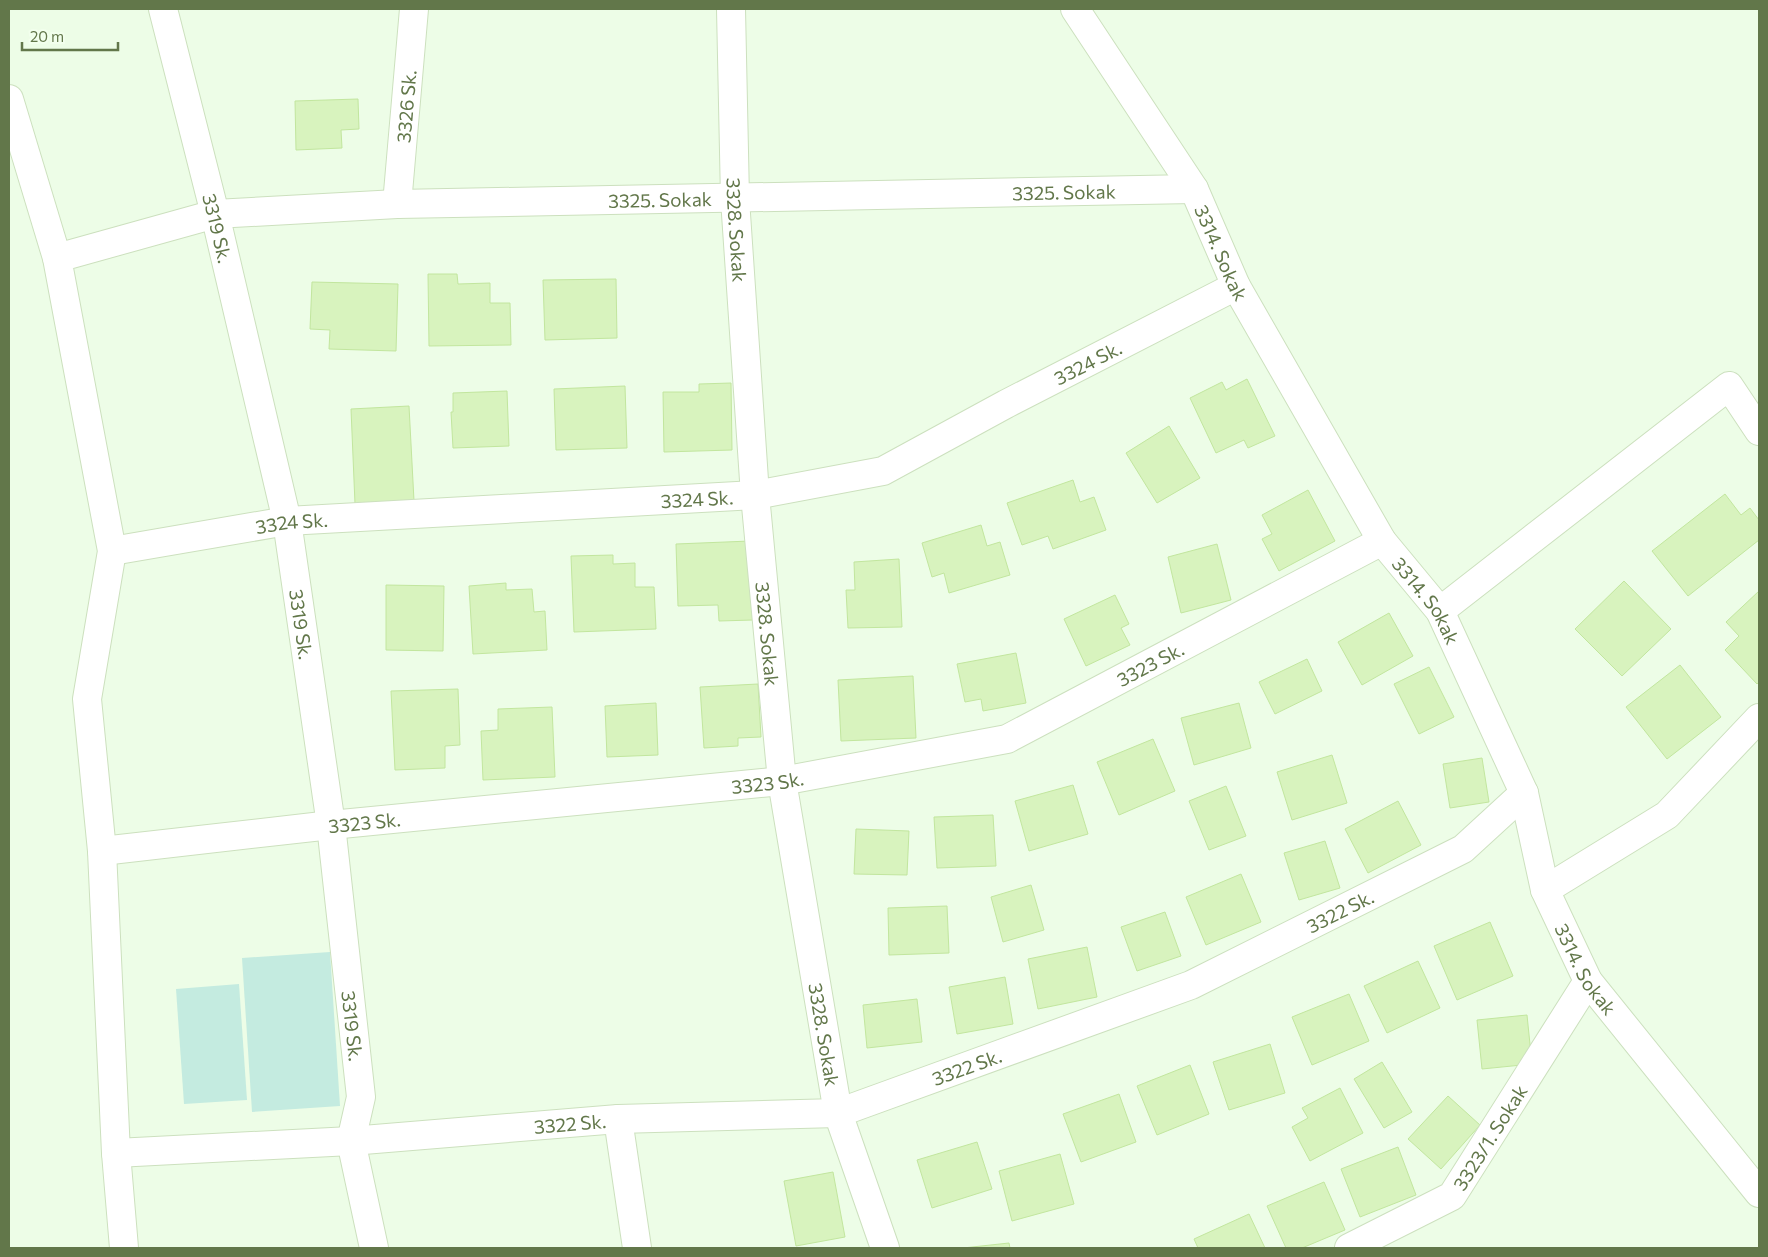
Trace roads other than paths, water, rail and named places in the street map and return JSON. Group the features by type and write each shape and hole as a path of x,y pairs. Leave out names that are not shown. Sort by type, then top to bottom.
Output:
{"street":[{"name":"3319 Sk.","path":"163,9 215,214 287,522 331,825 360,1097 351,1141 374,1248"},
{"name":"3326 Sk.","path":"397,204 414,9"},
{"name":"3328. Sokak","path":"731,9 736,198 755,495 782,781 838,1113 884,1248"},
{"name":"3314. Sokak","path":"1075,9 1194,189 1236,286 1382,541 1440,611 1524,793 1545,890 1588,980 1759,1193"},
{"path":"9,99 58,258 112,551 87,699 102,851 116,1153 124,1248"},
{"name":"3325. Sokak","path":"58,258 215,214 397,204 1194,189"},
{"name":"3324 Sk.","path":"112,551 287,522 755,495 883,471 1006,404 1236,286"},
{"path":"1440,611 1729,386 1759,431"},
{"name":"3323 Sk.","path":"102,851 331,825 782,781 1007,739 1382,541"},
{"path":"1545,890 1667,815 1759,718"},
{"name":"3322 Sk.","path":"116,1153 351,1141 618,1119 838,1113 1191,985 1463,849 1524,793"},
{"name":"3323/1. Sokak","path":"1349,1248 1452,1196 1588,980"},
{"path":"618,1119 637,1248"}]}
